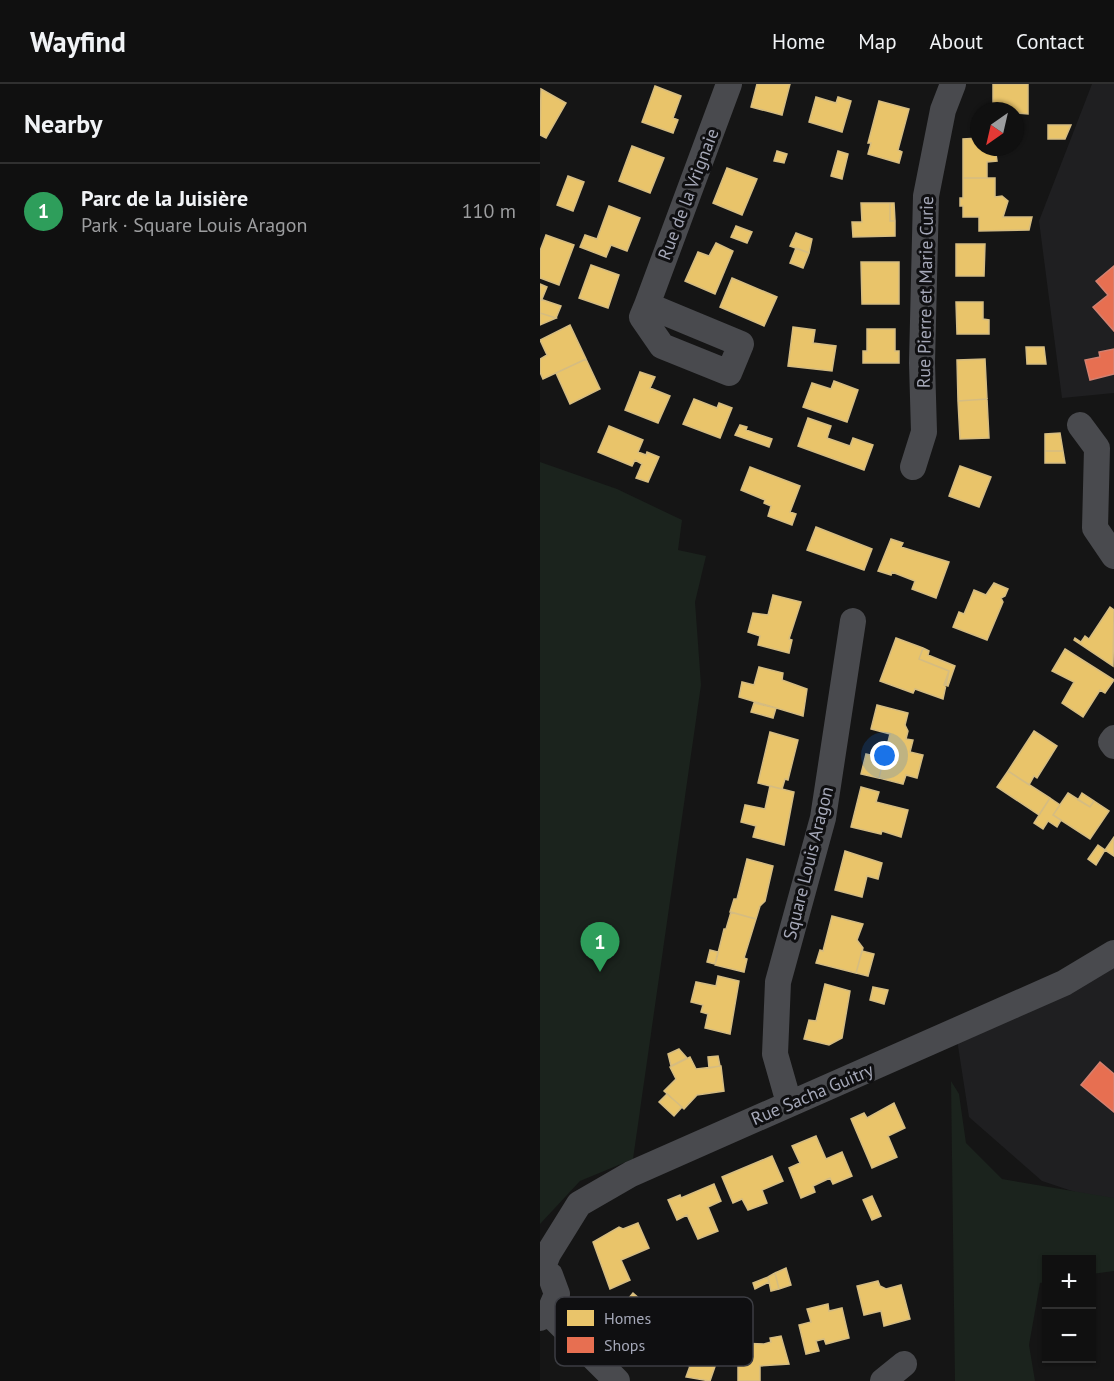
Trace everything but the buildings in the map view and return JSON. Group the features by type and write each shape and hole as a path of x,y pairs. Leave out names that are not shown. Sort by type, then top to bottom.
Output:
{"street":[{"name":"Rue de la Vrignaie","path":"647,305 729,84"},
{"name":"Rue Pierre et Marie Curie","path":"914,466 924,432 922,363 926,196 942,110 953,84"},
{"path":"1080,425 1097,448 1095,528 1114,556"},
{"name":"Square Louis Aragon","path":"789,1103 775,1054 778,982 823,818 853,621"},
{"path":"1114,738 1111,742 1114,746"},
{"name":"Rue Sacha Guitry","path":"541,1269 579,1204 631,1174 789,1103 945,1038 1064,983 1114,953"},
{"path":"541,1269 556,1284 555,1297"},
{"path":"545,1316 555,1298"},
{"path":"883,1381 904,1364"},
{"path":"600,1366 616,1381"}],"shaded area":[{"path":"1092,84 1114,84 1114,393 1062,398 1039,221"},
{"path":"540,462 617,489 682,520 678,550 706,556 695,602 701,685 633,1159 580,1181 540,1224"},
{"path":"1114,948 1114,1205 1042,1181 969,1117 956,1033"},
{"path":"951,1081 959,1094 966,1143 1002,1179 1114,1198 1114,1271 1096,1273 1096,1255 1042,1255 1042,1283 1040,1283 1029,1345 1035,1381 955,1381"}],"place":[{"name":"Parc de la Juisière","path":"600,972"}]}
